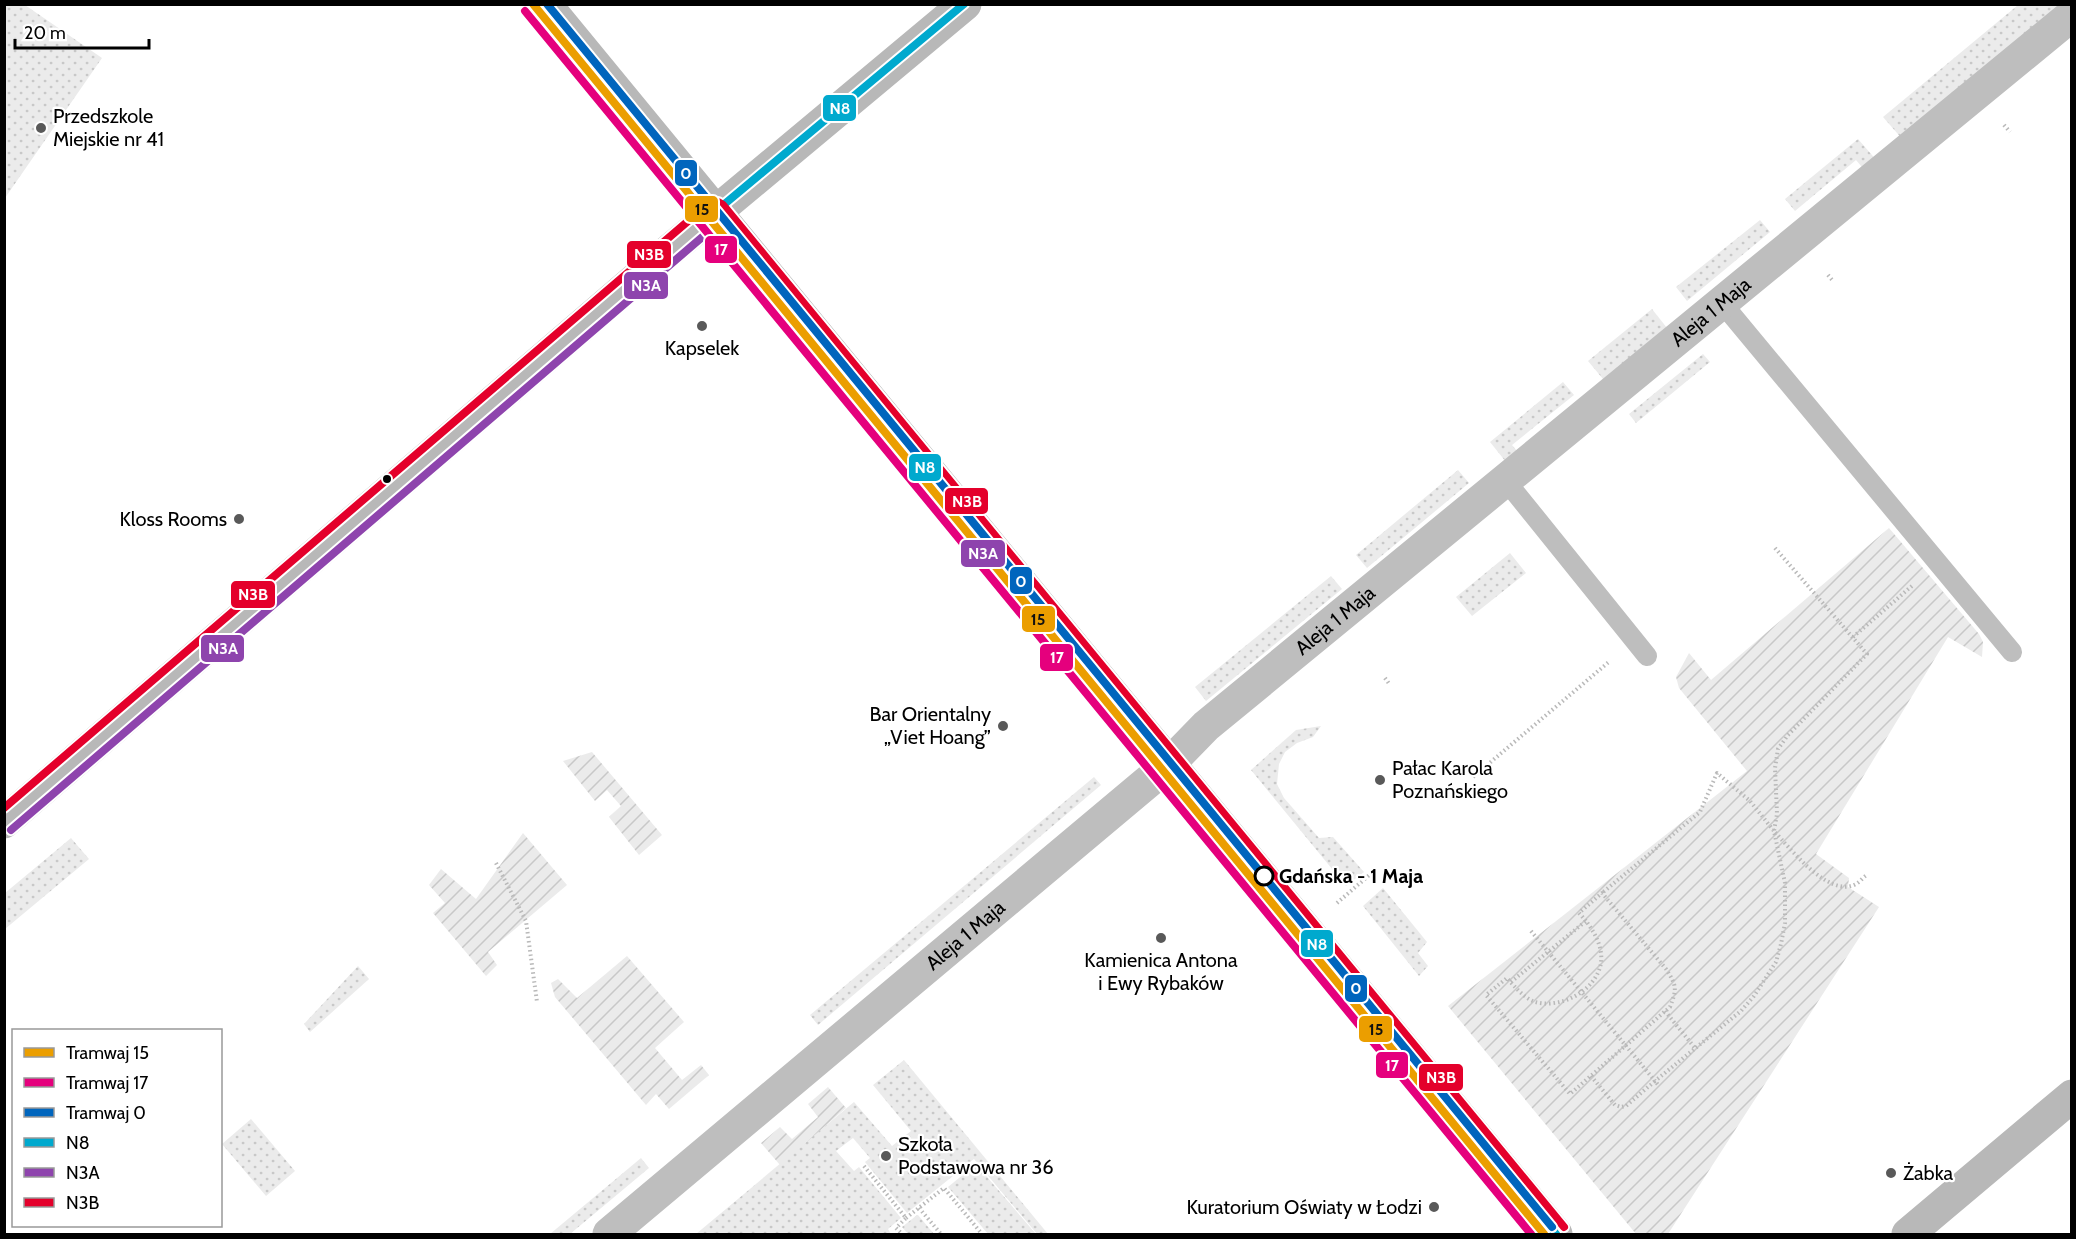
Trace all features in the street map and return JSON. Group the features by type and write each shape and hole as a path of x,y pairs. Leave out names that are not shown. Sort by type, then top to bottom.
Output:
{"street":[{"path":"545,4 1556,1234"},
{"path":"4,822 715,213 965,4"},
{"name":"Aleja 1 Maja","path":"609,1234 1169,764 1206,726 2072,15"},
{"path":"1908,1234 2072,1096"}],"lane":[{"path":"1722,303 2012,652"},
{"path":"1506,481 1647,656"}],"path":[{"path":"2004,125 2010,132"},
{"path":"1828,275 1833,281"},
{"path":"1591,1076 1615,1105 1626,1106 1748,1004 1776,962 1785,923 1785,883 1774,831 1777,814 1775,768 1778,750 1788,735 1867,654 1775,548"},
{"path":"1853,637 1939,563"},
{"path":"1473,777 1618,654 1647,656"},
{"path":"1385,678 1390,685"},
{"path":"1602,893 1674,982 1675,992 1670,1007 1570,1094 1486,995 1507,978 1523,995 1534,1001 1546,1003 1574,998 1587,987 1601,966 1599,943 1594,932 1579,913 1602,893 1700,812 1717,773 1750,801 1806,866 1828,881 1843,886 1855,885 1867,874"},
{"path":"496,863 526,921 537,1002"},
{"path":"1336,903 1374,871"},
{"path":"1511,982 1586,921"},
{"path":"1531,931 1659,1086"},
{"path":"1665,1011 1695,1048"},
{"path":"864,1166 906,1218"},
{"path":"902,1234 896,1228 944,1188 982,1234"},
{"path":"919,1208 941,1234"}],"shaded area":[{"name":"Przedszkole Miejskie nr 41","path":"5,4 25,5 102,58 5,198"},
{"path":"2018,5 2066,5 1904,141 1883,117"},
{"path":"1858,139 1878,162 1866,172 1856,160 1795,211 1785,199"},
{"path":"1760,220 1770,232 1687,301 1676,287"},
{"path":"1652,309 1671,333 1608,385 1588,361"},
{"path":"1703,354 1710,362 1636,423 1629,414"},
{"path":"1563,382 1574,395 1512,445 1522,457 1510,467 1490,442"},
{"path":"1458,470 1469,483 1367,568 1356,555"},
{"path":"1889,528 1979,634 1983,642 1982,657 1948,637 1816,854 1849,878 1848,887 1879,907 1668,1234 1636,1234 1448,1006 1747,771 1679,688 1676,677 1689,653 1711,680"},
{"path":"1510,553 1526,573 1472,616 1456,597"},
{"path":"1331,576 1342,589 1206,701 1195,687"},
{"path":"1321,726 1313,737 1297,743 1285,752 1279,764 1277,784 1284,798 1319,838 1333,837 1364,872 1346,886 1251,770 1296,730"},
{"path":"592,752 662,835 639,855 609,817 621,806 607,790 595,801 563,761"},
{"path":"1094,777 1101,785 818,1025 810,1015"},
{"path":"523,833 567,885 488,952 497,965 486,976 433,913 445,903 429,885 441,869 476,899"},
{"path":"71,838 89,859 5,929 5,893"},
{"path":"1383,888 1427,942 1418,953 1428,966 1419,976 1363,906"},
{"path":"627,956 684,1022 655,1048 682,1080 701,1065 709,1075 669,1109 656,1094 646,1105 555,997 551,983 558,979 577,998"},
{"path":"358,966 369,979 310,1032 304,1024"},
{"name":"Szkoła Podstawowa nr 36","path":"904,1060 1048,1234 1037,1234 974,1159 907,1213 865,1162 870,1158 853,1138 836,1151 854,1171 859,1167 901,1218 888,1229 891,1234 696,1234 854,1102 892,1146 911,1131 873,1085"},
{"path":"828,1087 846,1108 780,1165 761,1143 780,1127 792,1139 818,1117 808,1104"},
{"path":"251,1119 295,1171 266,1196 222,1144"},
{"path":"641,1158 649,1168 570,1234 550,1234"},
{"path":"976,1164 1036,1234 988,1234 948,1187"},
{"path":"917,1215 934,1234 908,1234 902,1227"}],"tram line":[{"name":"15","path":"533,4 1544,1234"},
{"name":"0","path":"547,4 1552,1227"},
{"name":"17","path":"525,11 1531,1234"}],"transit line":[{"name":"N8","path":"715,212 964,4"},
{"name":"N3B","path":"4,808 708,204 718,202 723,205 1564,1227"},
{"name":"N8","path":"715,212 1556,1234"},
{"name":"N3A","path":"11,830 714,227 1543,1234"}],"place":[{"name":"Przedszkole Miejskie nr 41","path":"41,128"},
{"name":"Kapselek","path":"702,326"},
{"name":"Kloss Rooms","path":"239,519"},
{"name":"Bar Orientalny „Viet Hoang”","path":"1003,726"},
{"name":"Pałac Karola Poznańskiego","path":"1380,780"},
{"name":"Gdańska - 1 Maja","path":"1264,876"},
{"name":"Kamienica Antona i Ewy Rybaków","path":"1161,938"},
{"name":"Szkoła Podstawowa nr 36","path":"886,1156"},
{"name":"Żabka","path":"1891,1173"},
{"name":"Kuratorium Oświaty w Łodzi","path":"1434,1207"}]}
